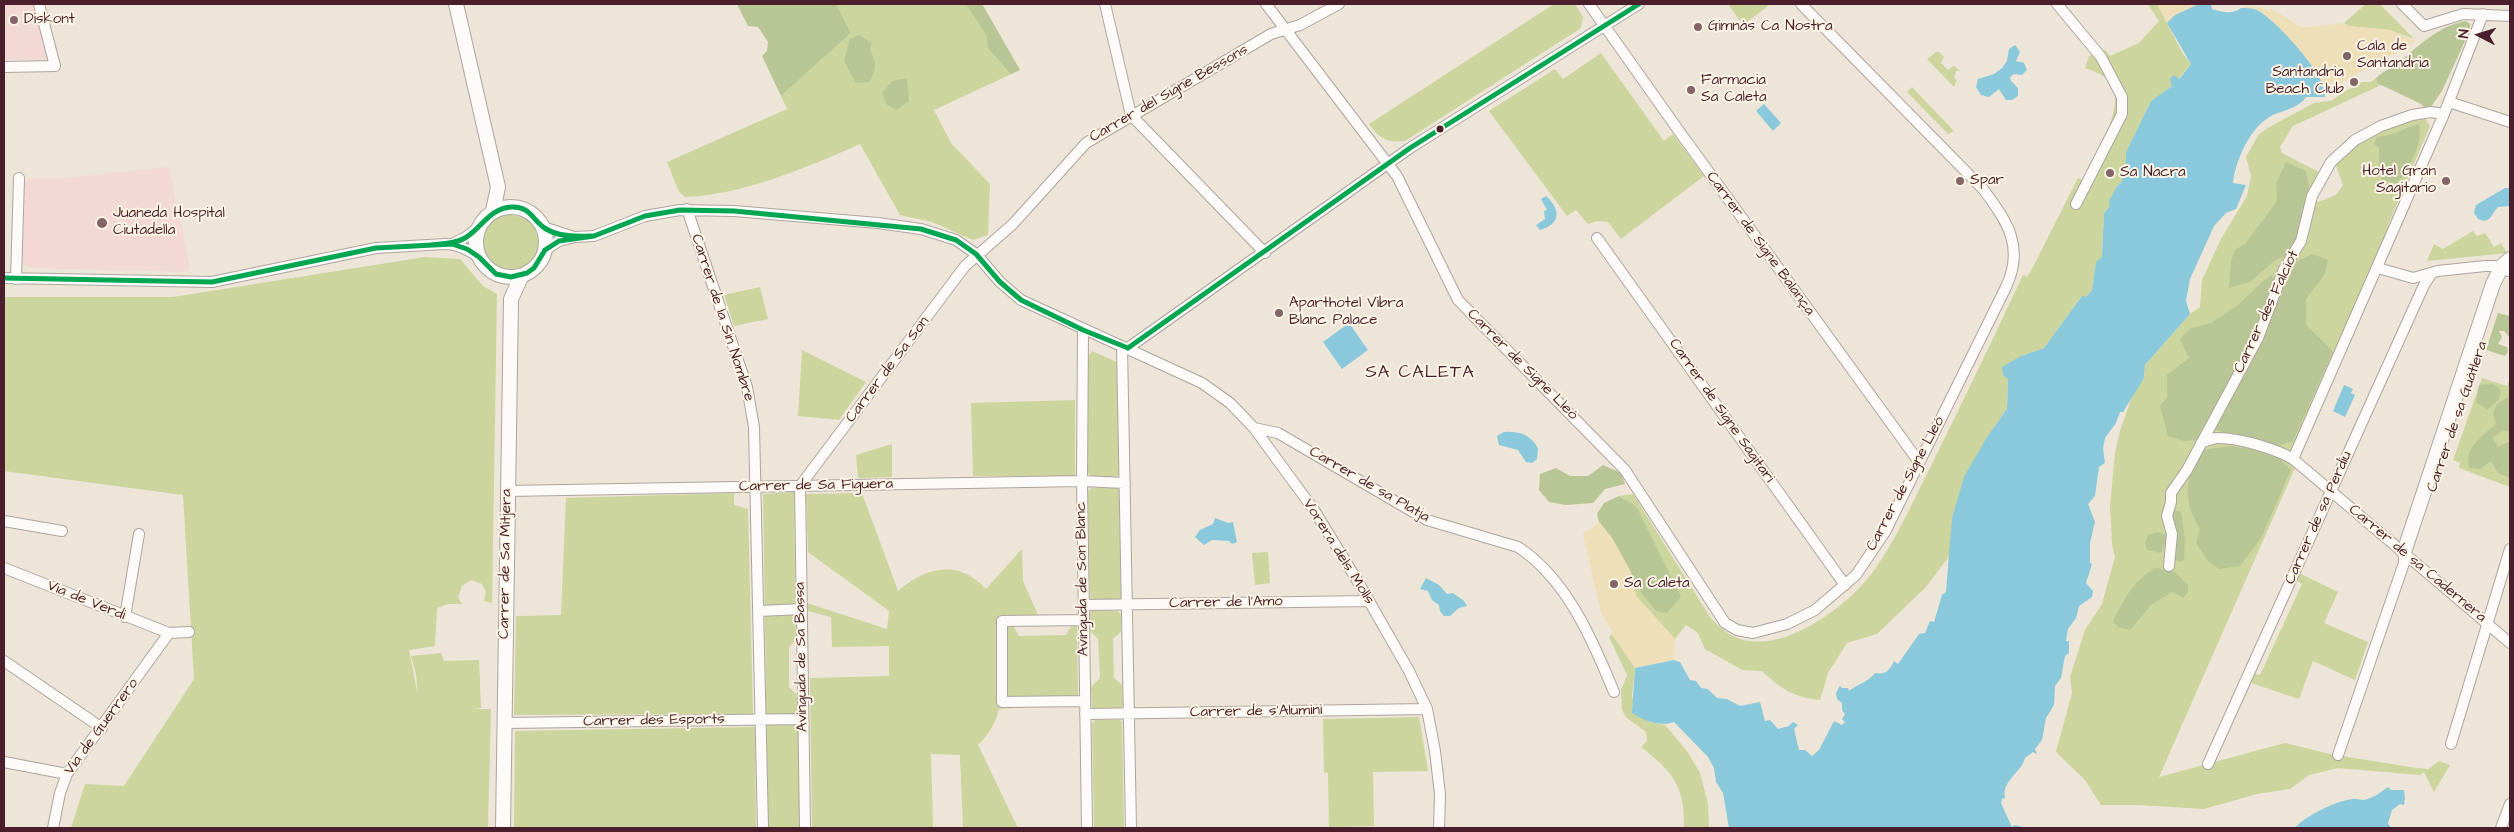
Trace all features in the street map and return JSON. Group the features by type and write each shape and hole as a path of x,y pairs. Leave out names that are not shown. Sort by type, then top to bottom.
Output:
{"street":[{"path":"4,67 55,66 38,4"},
{"path":"456,4 498,187 493,211"},
{"path":"1105,4 1131,115 1265,253"},
{"name":"Carrer de Signe Lleó","path":"1266,4 1389,164 1410,201 1458,300 1625,470 1725,623 1738,630 1753,633 1773,629 1814,610 1856,575 1885,532 2012,275 2014,241 2005,218 1983,189 1801,4"},
{"name":"Carrer del Signe Bessons","path":"976,254 1012,224 1086,143 1271,34 1300,25 1339,4"},
{"name":"Carrer de Signe Balança","path":"1589,4 1678,132 1919,462"},
{"path":"1131,828 1124,483 1124,347 1265,253 1389,164 1604,24 1639,4"},
{"path":"2057,4 2101,57 2122,96 2122,114 2076,204"},
{"path":"2402,4 2424,26 2463,14 2510,16"},
{"path":"2293,459 2444,114 2483,14"},
{"path":"2449,102 2510,122"},
{"name":"Carrer des Falciot","path":"2169,566 2172,534 2167,516 2171,502 2171,493 2187,470 2258,338 2284,269 2301,241 2312,196 2331,162 2341,150 2368,132 2412,115 2431,112 2444,114"},
{"path":"16,279 19,178"},
{"path":"498,187 516,206"},
{"path":"452,244 466,237 479,227 493,211 503,207 516,206 527,210 537,217 543,227 546,239 545,250 534,268 522,275 511,277 496,274"},
{"name":"Vorera dels Molls","path":"575,237 594,236 645,216 686,209 734,211 921,229 956,240 976,254 1000,282 1021,300 1202,383 1230,403 1254,428 1314,510 1409,671 1426,709 1439,786 1439,828"},
{"name":"Carrer de la Sin Nombre","path":"686,209 747,387 754,427 757,487"},
{"path":"479,227 476,243 479,257"},
{"path":"543,227 575,237"},
{"path":"545,250 559,242 575,237"},
{"name":"Carrer de Signe Sagitari","path":"1597,238 1845,585"},
{"path":"4,278 212,282 376,248 452,244 467,249 479,257 496,274 511,299"},
{"name":"Carrer de Sa Son","path":"800,486 965,266 976,254"},
{"path":"2378,268 2413,278 2485,266 2508,267"},
{"name":"Carrer de sa Guàtlera","path":"2338,755 2406,558 2493,284 2508,267"},
{"name":"Carrer de sa Perdiu","path":"2208,764 2424,285 2431,274"},
{"name":"Carrer de Sa Mitjera","path":"503,828 511,299 522,275"},
{"name":"Avinguda de Son Blanc","path":"1083,330 1083,620 1087,828"},
{"name":"Carrer de sa Platja","path":"1254,428 1278,433 1427,520 1518,548 1533,558 1550,575 1593,642 1614,692"},
{"path":"2201,443 2216,438 2208,428"},
{"name":"Carrer de sa Cadernera","path":"2216,438 2281,452 2293,459 2332,491 2406,558 2510,643"},
{"name":"Carrer de Sa Figuera","path":"507,491 1082,482 1124,483"},
{"name":"Avinguda de Sa Bassa","path":"800,486 805,828"},
{"path":"757,487 764,828"},
{"path":"4,521 62,532"},
{"path":"124,617 139,534"},
{"path":"2451,744 2510,549"},
{"name":"Via de Verdi","path":"4,568 169,634"},
{"name":"Carrer de l'Amo","path":"1084,606 1369,601"},
{"path":"759,611 802,609"},
{"path":"1083,620 1002,621 1002,702 1085,701"},
{"path":"169,634 189,632"},
{"name":"Via de Guerrero","path":"53,828 60,793 67,774 169,634"},
{"path":"4,661 102,728"},
{"name":"Carrer de s'Alumini","path":"1086,714 1426,709"},
{"name":"Carrer des Esports","path":"504,723 803,719"},
{"path":"4,762 67,774"},
{"path":"2501,828 2510,804"}],"shaded area":[{"path":"4,4 34,4 48,59 4,60"},
{"name":"Juaneda Hospital Ciutadella","path":"169,167 190,267 186,272 31,268 23,264 22,186 28,178 63,178"}],"green space":[{"path":"737,4 836,4 851,33 781,96 762,56 767,51 768,42 758,27 748,26"},
{"path":"836,4 982,4 1020,70 934,110 951,143 990,184 988,235 973,240 932,222 900,215 860,144 797,170 751,186 685,197 679,192 667,162 787,109 781,96 851,33"},
{"path":"966,4 982,4 1020,70 1011,74 988,48 987,36"},
{"path":"1554,4 1575,4 1583,17 1581,28 1405,141 1388,140 1376,133 1369,124"},
{"path":"1728,4 1766,4 1768,6 1743,25"},
{"path":"2148,4 2161,4 2158,6 2183,54 2191,64 2172,86 2151,101 2126,152 2126,165 2121,183 2117,186 2110,206 2104,213 2102,257 2096,263 2092,290 2086,297 2081,297 2044,348 2021,356 2008,379 2007,409 1987,437 1952,518 1950,555 1926,587 1877,634 1847,643 1828,673 1820,700 1802,697 1788,691 1775,683 1762,671 1742,670 1705,649 1698,633 1686,625 1675,639 1636,596 1631,572 1642,594 1636,506 1619,496 1633,494 1710,617 1724,630 1740,639 1758,642 1796,633 1815,623 1850,597 1875,569 1898,532 2023,275 2027,277 2033,267 2078,178 2085,181 2106,135 2114,109 2115,97 2113,87 2101,75 2085,68 2089,56 2105,50 2110,56 2139,43 2159,21"},
{"path":"2366,4 2380,4 2414,39 2390,30 2348,26 2344,23"},
{"path":"2466,21 2470,24 2470,30 2442,91 2428,111 2421,104 2377,83 2376,78 2379,75 2399,62 2431,36 2457,23"},
{"path":"859,35 872,43 870,49 875,66 869,82 856,83 844,61 850,39"},
{"path":"1936,52 1939,52 1944,57 1941,63 1948,70 1954,66 1960,71 1956,71 1954,78 1957,80 1954,87 1927,59"},
{"path":"1601,53 1664,141 1673,134 1704,176 1621,239 1608,222 1598,221 1588,224 1576,210 1567,216 1489,111 1555,69 1563,79"},
{"path":"907,78 909,101 896,110 886,104 882,93 892,81"},
{"path":"2376,78 2377,83 2381,85 2293,126 2280,147 2282,153 2317,171 2319,176 2310,194 2318,202 2336,195 2343,185 2336,165 2354,147 2376,134 2413,121 2425,118 2430,126 2388,225 2384,247 2287,458 2295,468 2159,777 2285,743 2330,754 2416,768 2429,769 2439,761 2450,765 2434,792 2424,772 2420,775 2338,768 2309,775 2290,789 2257,794 2204,809 2101,805 2085,780 2056,752 2072,693 2070,677 2085,630 2102,604 2115,557 2112,544 2110,506 2115,453 2120,431 2133,394 2144,378 2145,365 2190,314 2200,307 2202,280 2221,239 2247,196 2251,176 2246,157 2259,134 2314,103 2331,101 2362,82 2371,82"},
{"path":"1912,87 1954,131 1948,134 1907,92"},
{"path":"2419,124 2420,131 2417,147 2401,179 2396,184 2382,180 2379,166 2379,148 2374,144 2377,137"},
{"path":"2286,162 2306,171 2309,186 2296,242 2289,254 2274,261 2250,282 2229,288 2231,261 2235,250 2245,244 2277,201 2276,183"},
{"path":"506,214 525,218 535,229 538,241 537,252 531,261 522,268 512,270 500,268 490,260 484,244 485,233 489,226 494,220"},
{"path":"2473,231 2477,236 2485,233 2494,247 2501,243 2507,253 2427,261 2434,244 2443,249"},
{"path":"2313,254 2328,260 2325,274 2306,299 2306,325 2333,351 2293,441 2277,446 2225,434 2216,429 2216,422 2227,398 2256,354 2275,309 2282,283 2293,263"},
{"path":"425,257 460,259 483,286 497,294 492,603 484,601 486,592 482,584 471,580 462,586 458,597 462,604 448,604 437,608 435,646 409,650 418,696 416,674 411,656 441,653 444,661 479,660 481,708 471,709 491,709 488,828 71,828 85,784 124,786 194,679 183,495 4,471 4,297 173,297"},
{"path":"2272,275 2275,285 2257,325 2228,383 2196,440 2184,441 2168,436 2160,406 2167,398 2167,375 2189,358 2180,339 2191,328 2211,323 2238,305"},
{"path":"760,287 768,319 734,326 724,295"},
{"path":"2498,313 2510,316 2510,338 2504,331 2499,331 2502,337 2498,344 2507,347 2508,352 2505,356 2486,350"},
{"path":"802,350 866,382 839,420 798,416"},
{"path":"1092,351 1117,362 1119,474 1116,477 1091,476 1088,473 1086,359"},
{"path":"2482,378 2507,386 2510,378 2510,487 2459,468 2460,463 2453,460"},
{"path":"2494,384 2501,391 2499,399 2487,410 2476,402 2479,385"},
{"path":"2510,396 2510,432 2503,430 2492,438 2498,447 2508,442 2510,444 2510,478 2498,473 2491,461 2480,469 2469,468 2469,454 2475,443 2496,424 2493,413 2497,404"},
{"path":"1075,400 1075,476 973,476 971,403"},
{"path":"892,444 892,477 858,478 856,455"},
{"path":"2231,446 2264,452 2279,459 2291,470 2261,538 2240,566 2219,569 2207,560 2196,543 2200,529 2194,519 2188,499 2188,490 2192,470 2202,450"},
{"path":"1603,465 1621,473 1625,484 1605,489 1593,503 1566,505 1549,502 1539,490 1540,474 1556,468 1570,476 1588,476"},
{"path":"1092,488 1117,488 1119,490 1121,598 1117,600 1092,600 1090,597 1088,491"},
{"path":"794,492 796,640 789,647 789,687 798,696 800,828 768,828 763,494"},
{"path":"734,493 734,505 748,509 753,714 514,715 516,616 561,615 566,498"},
{"path":"862,493 898,591 920,576 942,570 964,573 975,579 986,589 1022,549 1023,581 1039,617 1012,624 1019,636 1066,635 1073,623 1077,624 1078,698 1014,699 1013,708 999,709 991,729 978,745 1018,828 963,828 960,755 931,754 933,828 812,828 810,678 889,676 889,646 832,647 831,617 808,611 807,603 887,629 889,611 808,552 806,494"},
{"path":"1619,496 1636,506 1681,597 1667,613 1656,611 1642,594 1612,538 1599,522 1597,514 1604,503"},
{"path":"2174,510 2181,512 2185,540 2184,560 2179,562 2173,558 2171,515"},
{"path":"2158,532 2168,536 2161,553 2147,550 2145,543 2148,535"},
{"path":"1268,552 1270,583 1255,585 1252,553"},
{"path":"2155,568 2175,572 2188,585 2188,592 2183,598 2172,592 2151,605 2130,630 2118,627 2113,621 2126,597 2140,580"},
{"path":"2299,573 2338,592 2324,623 2368,642 2355,680 2313,661 2299,699 2251,683 2255,674 2260,675 2302,584 2296,580"},
{"path":"1091,611 1117,611 1121,614 1121,632 1113,639 1114,678 1122,685 1123,706 1120,709 1095,709 1092,707 1091,687 1100,678 1098,639 1090,631 1089,614"},
{"path":"1612,634 1635,668 1632,697 1649,722 1665,725 1687,751 1700,773 1708,804 1709,828 1684,828 1682,801 1675,781 1661,764 1641,747 1647,741 1646,732 1626,717 1622,710 1621,690 1627,675 1609,637"},
{"path":"1419,717 1428,771 1373,772 1374,826 1329,827 1328,773 1324,773 1323,719"},
{"path":"1095,720 1120,720 1122,723 1124,828 1094,828 1092,724"},
{"path":"755,727 756,828 514,828 515,731"}],"sand":[{"path":"2161,4 2199,4 2175,15 2167,23 2158,6"},
{"name":"Cala de Santandria","path":"2249,6 2274,10 2302,28 2344,23 2348,26 2390,30 2416,41 2326,91 2305,59 2275,23 2256,10 2241,8"},
{"name":"Sa Caleta","path":"1599,522 1612,538 1631,572 1636,596 1675,639 1674,660 1635,668 1602,616 1583,534"}],"water":[{"path":"2199,4 2211,4 2212,9 2227,12 2234,12 2241,8 2257,10 2287,36 2310,63 2319,76 2324,88 2325,97 2306,97 2295,106 2265,120 2251,135 2241,154 2233,183 2246,185 2236,209 2226,213 2214,226 2190,279 2186,301 2190,314 2145,365 2144,378 2123,412 2120,412 2116,423 2105,438 2103,448 2105,463 2099,467 2095,496 2088,504 2095,522 2090,543 2090,563 2092,564 2086,583 2093,591 2092,597 2079,606 2076,618 2068,629 2066,641 2069,641 2069,653 2065,656 2061,678 2055,686 2054,705 2046,718 2042,740 2035,749 2037,754 2033,752 2025,758 2006,787 2005,798 2002,799 2001,803 2012,827 2015,825 2026,828 1729,828 1723,793 1716,782 1714,768 1708,757 1674,722 1663,724 1652,722 1632,713 1635,668 1674,660 1680,662 1690,680 1696,681 1701,688 1708,689 1717,698 1727,699 1740,706 1760,702 1765,721 1770,720 1778,729 1789,726 1793,722 1798,725 1794,729 1799,750 1805,750 1812,756 1819,750 1834,721 1842,725 1845,722 1842,719 1845,714 1842,710 1842,703 1837,699 1836,693 1840,686 1848,688 1849,691 1869,679 1875,673 1887,671 1894,661 1898,664 1919,634 1925,633 1930,621 1934,622 1942,595 1946,592 1952,518 1964,477 1987,437 2007,409 2008,379 2003,375 2002,367 2021,356 2044,348 2082,296 2086,297 2092,290 2096,262 2102,257 2104,213 2110,206 2109,201 2117,186 2121,183 2126,165 2126,152 2151,101 2172,86 2170,79 2174,75 2179,79 2191,64 2167,23 2175,15"},
{"path":"2015,45 2020,52 2016,61 2024,63 2027,70 2022,75 2014,74 2010,77 2011,81 2018,88 2018,96 2012,100 2006,100 1999,89 1989,97 1981,95 1976,87 1978,79 1994,74 2002,68 2007,61 2009,49"},
{"path":"1764,104 1781,123 1773,131 1756,111"},
{"path":"2505,188 2510,188 2510,206 2498,207 2486,221 2478,219 2474,213 2476,205"},
{"path":"1546,196 1554,206 1556,216 1552,224 1540,230 1536,225 1545,219 1544,211 1547,210 1541,199"},
{"path":"1349,323 1368,350 1342,369 1323,342"},
{"path":"2344,385 2353,389 2351,393 2355,395 2345,417 2333,411"},
{"path":"1504,432 1520,433 1529,437 1538,449 1537,459 1532,463 1526,462 1518,450 1499,445 1497,436"},
{"path":"1215,518 1228,523 1233,522 1237,542 1232,544 1229,541 1212,540 1204,545 1195,537 1200,530 1213,524"},
{"path":"1426,578 1439,585 1447,594 1453,593 1464,601 1467,606 1459,608 1450,616 1444,616 1440,611 1439,605 1432,600 1428,591 1420,589"},
{"path":"2388,787 2391,790 2404,790 2405,798 2404,805 2400,804 2392,810 2388,823 2391,828 2295,828 2306,818 2330,806 2346,800 2368,799"}],"transit line":[{"path":"1128,348 1410,148 1639,4"},
{"path":"431,245 461,240 471,234 497,211 512,207 518,207 527,211 542,226 556,234 591,236"},
{"path":"4,278 212,282 376,248 452,244 467,249 479,257 496,274 511,277 527,273 534,268 545,250 559,241 594,236 645,216 680,210 734,211 921,229 956,240 976,254 1000,282 1021,300 1083,330 1128,348"}],"place":[{"name":"Diskont","path":"14,20"},
{"name":"Gimnàs Ca Nostra","path":"1698,27"},
{"name":"Cala de Santandria","path":"2347,56"},
{"name":"Santandria Beach Club","path":"2354,82"},
{"name":"Farmacia Sa Caleta","path":"1691,90"},
{"name":"Sa Nacra","path":"2110,173"},
{"name":"Spar","path":"1960,181"},
{"name":"Hotel Gran Sagitario","path":"2446,181"},
{"name":"Juaneda Hospital Ciutadella","path":"102,223"},
{"name":"Aparthotel Vibra Blanc Palace","path":"1279,313"},
{"name":"Sa Caleta","path":"1614,584"}],"district":[{"name":"SA CALETA","path":"1420,373"}]}
